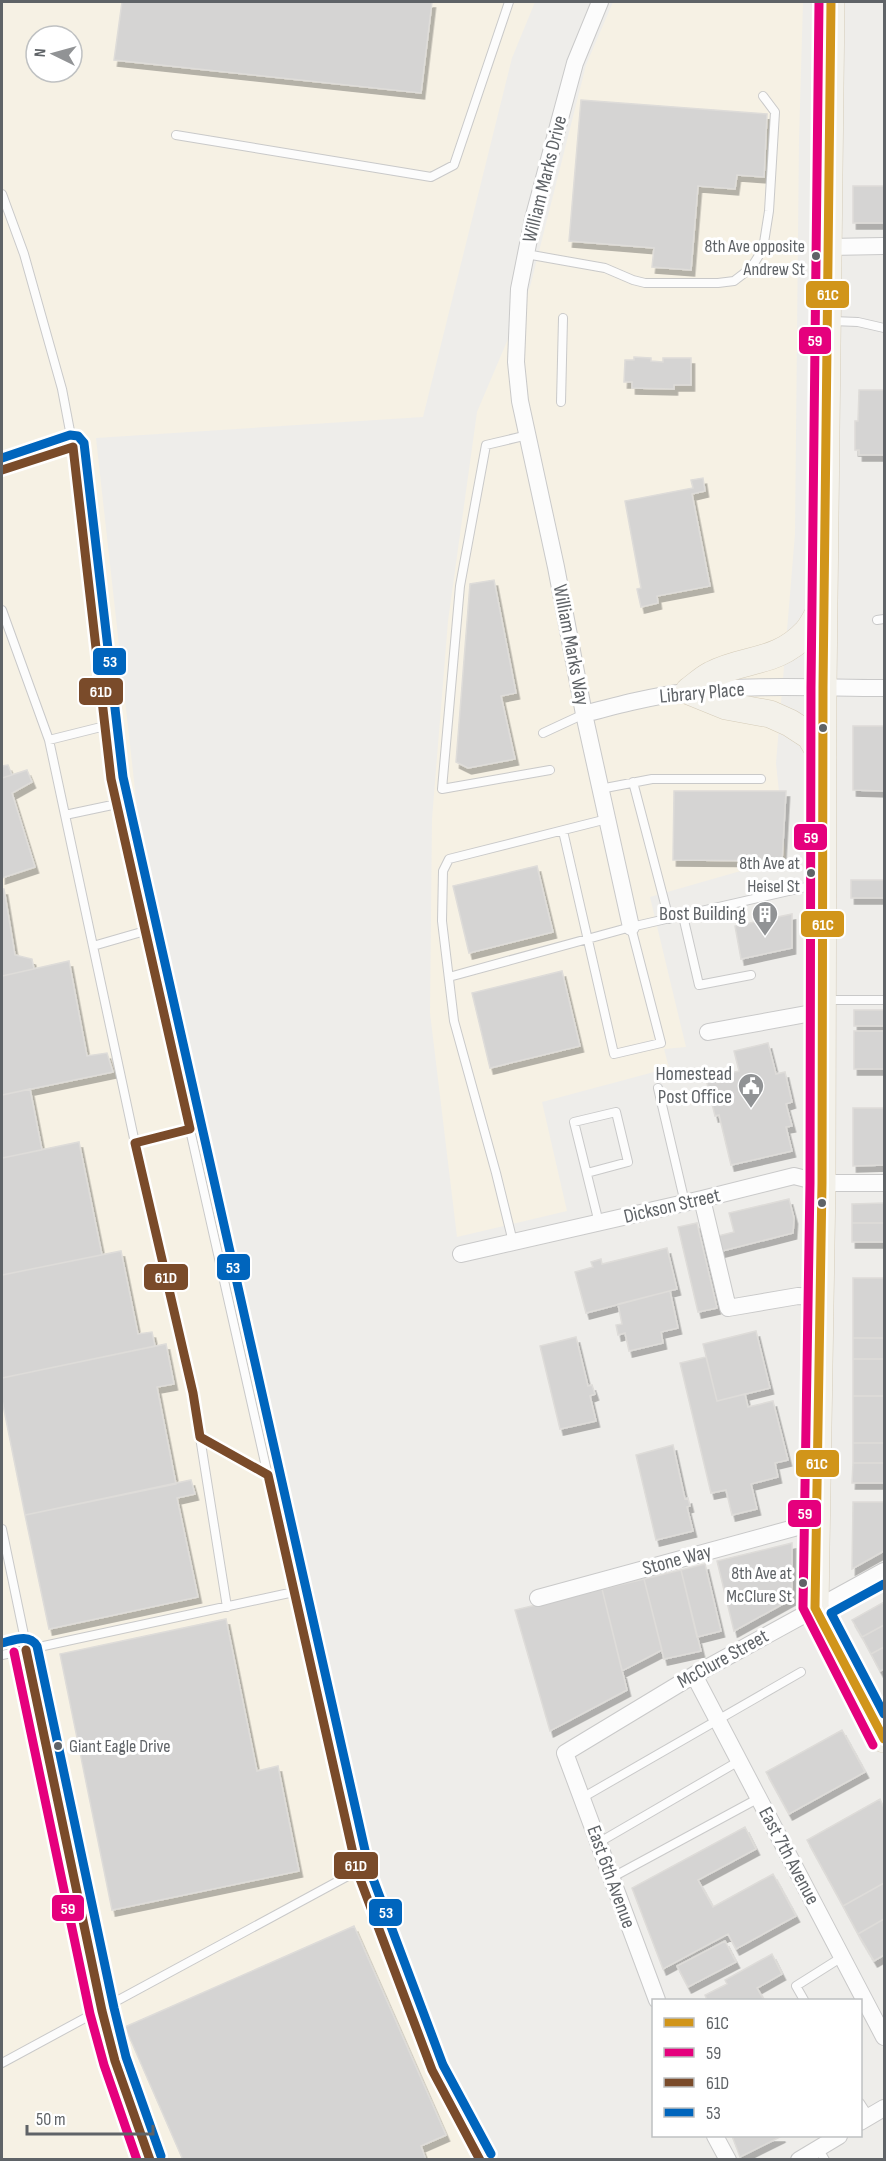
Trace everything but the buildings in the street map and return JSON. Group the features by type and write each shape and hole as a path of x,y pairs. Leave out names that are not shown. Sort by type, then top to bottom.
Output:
{"main road":[{"path":"831,2 823,688 822,1183 815,1608 885,1739"},
{"path":"689,692 715,673 763,660 784,650 807,631 824,604"},
{"path":"689,692 726,706 770,714 790,723 810,735 823,758"}],"street":[{"name":"William Marks Drive","path":"516,362 519,289 533,219 575,63 600,2"},
{"path":"828,247 885,246"},
{"name":"William Marks Way","path":"516,362 520,401 556,567 584,714 631,927"},
{"name":"Library Place","path":"584,714 648,698 689,692 748,688 885,688"},
{"path":"708,1032 823,1005"},
{"name":"Dickson Street","path":"460,1254 794,1176 822,1183 885,1183"},
{"path":"702,1199 728,1308 798,1296 820,1296"},
{"name":"Stone Way","path":"538,1598 816,1522"},
{"name":"McClure Street","path":"565,1754 694,1675 885,1571"},
{"name":"East 7th Avenue","path":"694,1675 885,2037"},
{"name":"East 6th Avenue","path":"565,1754 656,1999"},
{"path":"863,2114 885,2108"},
{"path":"716,2137 728,2160"},
{"path":"799,2160 822,2154 838,2137"}],"lane":[{"path":"176,135 431,177 454,165 509,2"},
{"path":"526,254 605,268 645,283 734,281 750,268 763,249 769,211 775,112 763,96"},
{"path":"2,195 24,254 62,389 73,447 111,779 357,1871 432,2070 480,2160"},
{"path":"561,402 562,318"},
{"path":"827,321 858,322 885,327"},
{"path":"528,435 486,445 460,586 442,789 550,770"},
{"path":"2,470 73,447"},
{"path":"2,610 49,740 135,1143 193,1394 227,1607"},
{"path":"543,733 584,714"},
{"path":"49,740 105,726"},
{"path":"600,789 652,778 762,779"},
{"path":"633,782 669,919"},
{"path":"65,815 117,804"},
{"path":"513,1242 453,1021 442,921 443,871 449,859 607,819"},
{"path":"563,831 586,940 614,1054 661,1043 631,927"},
{"path":"449,977 631,927 822,884"},
{"path":"682,916 699,985 752,975"},
{"path":"93,946 146,931"},
{"path":"823,1005 885,1000"},
{"path":"658,1088 684,1203"},
{"path":"587,1173 628,1162 616,1112 574,1122 599,1223"},
{"path":"135,1143 190,1129"},
{"path":"200,1437 268,1475"},
{"path":"2,1529 102,2011 115,2061 150,2160"},
{"path":"2,1655 294,1592"},
{"path":"582,1798 801,1672"},
{"path":"598,1842 739,1761"},
{"path":"611,1878 759,1798"},
{"path":"2,2063 102,2011 357,1871"},
{"path":"803,1999 796,1986 842,1957"}],"shaded area":[{"path":"2,2 535,2 512,58 423,417 96,438 143,862 381,1901 455,2079 499,2159 2,2160"},
{"path":"613,2 803,2 799,139 795,534 776,763 786,858 650,897 686,1047 664,1049 669,1068 542,1102 567,1211 457,1237 430,1013 432,819 448,621 477,412 530,287 586,65"}],"transit line":[{"name":"59","path":"819,2 811,688 810,1183 803,1608 873,1745"},
{"name":"61C","path":"831,2 823,688 822,1183 815,1608 884,1739"},
{"name":"53","path":"2,458 70,435 78,436 84,443 123,777 369,1868 443,2065 491,2154"},
{"name":"61D","path":"2,470 73,447 111,779 190,1129 135,1143 193,1393 200,1437 268,1475 357,1871 432,2070 480,2160"},
{"name":"53","path":"884,1584 831,1613 884,1714"},
{"name":"53","path":"2,1643 26,1639 37,1646 114,2008 126,2057 161,2156"},
{"name":"61D","path":"26,1650 102,2011 115,2061 150,2160"},
{"name":"59","path":"14,1652 90,2014 104,2065 137,2160"}],"place":[{"name":"8th Ave opposite Andrew St","path":"816,256"},
{"name":"8th Ave at Heisel St","path":"811,873"},
{"name":"Bost Building","path":"765,937"},
{"name":"Homestead Post Office","path":"751,1109"},
{"name":"8th Ave at McClure St","path":"803,1583"},
{"name":"Giant Eagle Drive","path":"58,1746"}]}
